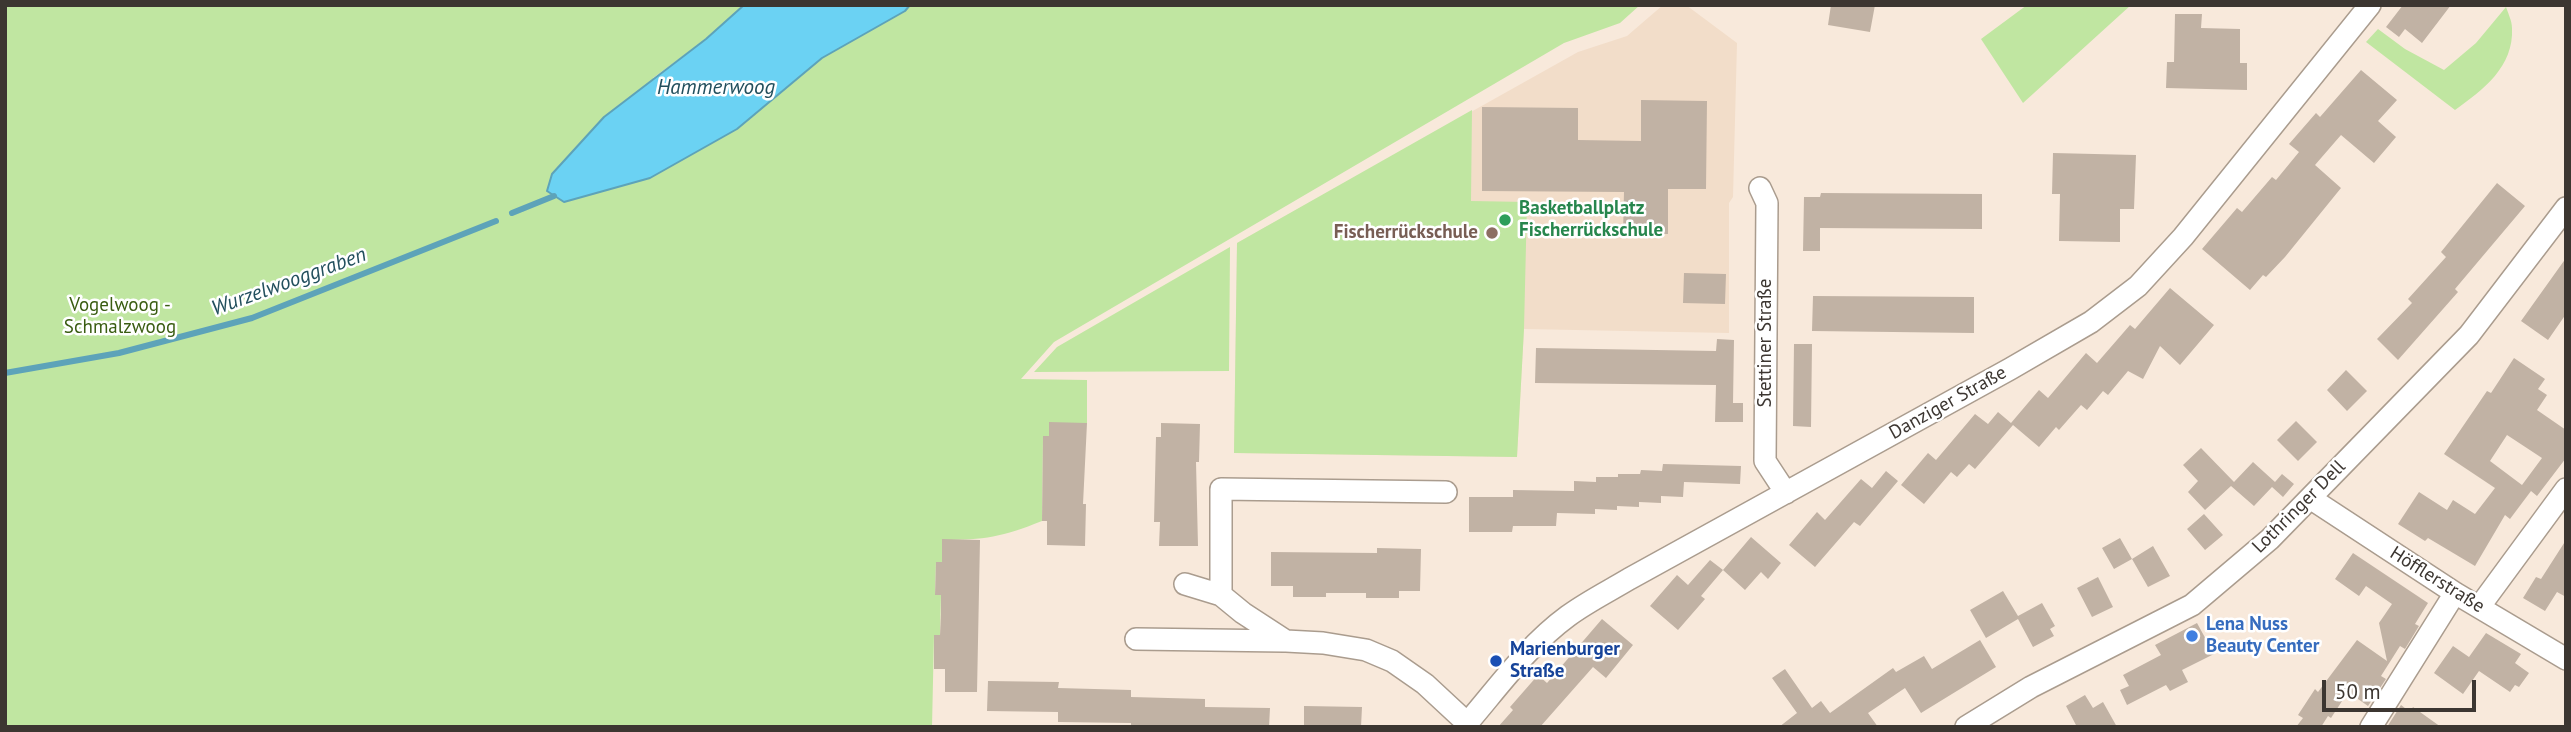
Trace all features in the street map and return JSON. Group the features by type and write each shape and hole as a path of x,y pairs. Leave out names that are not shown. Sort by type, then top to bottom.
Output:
{"street":[{"name":"Danziger Straße","path":"1465,725 1514,667 1568,616 1629,579 2080,329 2138,286 2183,237 2370,5"},
{"name":"Stettiner Straße","path":"1760,188 1767,203 1765,461 1786,493"},
{"name":"Lothringer Dell","path":"1966,727 2031,687 2192,605 2270,539 2469,334 2566,208"},
{"path":"1221,595 1221,489 1446,492"},
{"path":"2480,606 2566,489"},
{"name":"Höfflerstraße","path":"2310,498 2455,593 2566,659"},
{"path":"1185,584 1221,595 1286,641"},
{"path":"2371,727 2455,593"},
{"path":"1136,639 1286,641 1323,643 1366,650 1392,661 1425,684 1465,725"}],"shaded area":[{"name":"Fischerrückschule","path":"1663,5 1686,5 1737,43 1733,197 1729,203 1729,333 1524,329 1517,457 1234,453 1237,243 1578,52 1627,36"}],"green space":[{"name":"Vogelwoog - Schmalzwoog","path":"5,5 744,5 706,39 653,78 737,129 822,58 905,11 910,5 1640,5 1620,23 1564,43 1054,342 1021,379 1087,380 1087,423 1049,423 1049,436 1043,437 1042,521 993,536 942,540 942,562 936,562 935,594 941,595 940,635 934,635 932,727 5,727"},
{"path":"2027,5 2131,5 2023,103 1981,39"},
{"path":"2506,7 2512,28 2508,54 2486,86 2455,110 2366,42 2378,29 2405,49 2444,70 2476,43"},
{"path":"1472,110 1471,201 1527,202 1517,457 1234,453 1237,243"},
{"path":"1230,247 1229,371 1034,372 1057,347"}],"water":[{"name":"Hammerwoog","path":"744,5 910,5 905,11 822,58 737,129 650,178 564,202 547,191 552,174 604,117 706,39"}],"building":[{"path":"1831,5 1875,5 1870,32 1828,25"},
{"path":"2403,5 2451,5 2422,43 2405,29 2399,37 2386,27"},
{"path":"2175,14 2202,14 2201,28 2240,29 2240,63 2247,63 2247,90 2166,88 2167,62 2174,62"},
{"path":"2361,70 2397,100 2378,121 2396,137 2374,163 2341,135 2315,165 2341,188 2285,257 2250,290 2202,249 2237,208 2242,212 2272,177 2276,180 2299,152 2289,144 2316,113 2320,117"},
{"path":"1641,100 1707,101 1706,189 1668,189 1668,234 1623,234 1624,192 1482,191 1482,107 1578,108 1578,140 1641,141"},
{"path":"2053,153 2136,155 2134,209 2120,209 2120,242 2059,241 2060,194 2052,194"},
{"path":"2497,183 2525,206 2455,289 2458,292 2398,360 2377,339 2412,303 2408,299 2446,257 2441,252"},
{"path":"1821,193 1982,194 1982,229 1820,228 1820,251 1803,251 1804,197 1820,197"},
{"path":"2566,258 2566,314 2548,340 2521,321"},
{"path":"1684,273 1726,274 1725,304 1683,303"},
{"path":"2170,288 2214,325 2180,365 2160,346 2143,379 2128,371 2108,395 2103,391 2087,410 2081,405 2059,430 2056,427 2039,447 2013,425 1975,469 1969,464 1957,477 1951,472 1924,504 1901,485 1928,453 1936,460 1975,414 1988,424 1998,412 2011,423 2039,390 2048,398 2086,353 2097,363 2130,325 2135,329"},
{"path":"1813,296 1974,297 1974,333 1812,331"},
{"path":"1717,339 1734,340 1733,403 1743,403 1743,422 1715,422 1716,385 1535,383 1536,348 1716,351"},
{"path":"1794,344 1812,344 1811,427 1793,426"},
{"path":"2514,358 2545,379 2538,389 2547,395 2537,410 2566,430 2566,458 2537,496 2531,491 2510,519 2505,515 2475,566 2398,524 2419,492 2447,510 2453,500 2475,514 2495,488 2444,454 2487,391 2491,393","holes":["2507,435 2542,458 2522,485 2490,461"]},
{"path":"2346,370 2367,391 2347,411 2327,390"},
{"path":"2296,421 2317,442 2298,461 2277,440"},
{"path":"1049,422 1087,423 1083,504 1086,504 1085,546 1047,545 1047,521 1042,521 1043,436 1049,436"},
{"path":"1161,423 1200,424 1199,462 1196,462 1198,546 1159,546 1160,522 1154,522 1156,437 1161,437"},
{"path":"2201,448 2234,482 2253,462 2275,482 2282,474 2294,484 2283,497 2272,487 2254,506 2231,486 2205,510 2188,492 2198,481 2183,465"},
{"path":"1663,464 1741,466 1740,484 1684,482 1683,497 1661,496 1661,503 1639,502 1639,507 1617,506 1617,510 1595,509 1595,514 1557,513 1556,526 1513,526 1512,532 1469,532 1469,497 1513,497 1513,490 1574,491 1574,481 1596,482 1596,477 1640,474 1641,470 1662,471"},
{"path":"1886,471 1898,481 1860,526 1854,522 1815,567 1789,545 1817,512 1825,520 1861,479 1872,488"},
{"path":"2204,514 2223,535 2205,550 2187,529"},
{"path":"1751,537 1781,563 1768,579 1761,572 1745,590 1723,570"},
{"path":"2120,538 2132,559 2114,569 2102,548"},
{"path":"942,539 980,540 977,692 945,692 945,669 934,669 934,635 940,635 941,614 941,595 935,595 936,562 942,562"},
{"path":"2566,540 2566,597 2557,592 2545,611 2523,598 2536,577 2541,579"},
{"path":"2153,546 2170,576 2148,587 2132,559"},
{"path":"1377,548 1421,549 1420,591 1399,591 1399,598 1366,598 1366,593 1326,593 1326,597 1293,597 1293,586 1271,586 1271,552 1377,553"},
{"path":"2353,553 2428,603 2415,624 2419,626 2405,649 2400,646 2381,676 2386,679 2368,706 2348,692 2331,718 2328,716 2321,727 2296,727 2303,718 2298,715 2315,689 2318,692 2357,640 2387,661 2379,623 2392,604 2366,586 2359,596 2335,579"},
{"path":"1710,560 1723,570 1701,596 1705,599 1678,630 1650,606 1677,575 1688,585"},
{"path":"2098,577 2113,607 2092,617 2077,588"},
{"path":"2003,591 2018,616 2042,603 2055,626 2050,629 2054,636 2033,647 2018,619 1986,638 1970,610"},
{"path":"1602,619 1633,645 1606,678 1593,667 1540,727 1498,727 1513,710 1510,707 1538,675 1547,683"},
{"path":"2197,623 2214,654 2182,670 2188,682 2170,691 2166,685 2127,705 2120,690 2129,686 2123,675 2161,655 2155,645"},
{"path":"2486,633 2521,654 2515,663 2529,673 2519,687 2515,685 2510,692 2479,671 2463,694 2434,673 2453,646 2469,657"},
{"path":"1980,640 1996,667 1921,713 1905,688 1868,713 1878,727 1779,727 1797,713 1772,678 1785,669 1812,708 1821,701 1830,713 1893,668 1896,672 1924,656 1932,669"},
{"path":"988,681 1059,682 1058,688 1131,690 1131,697 1205,699 1205,707 1270,708 1269,727 1131,727 1131,723 1058,722 1058,712 987,711"},
{"path":"2085,695 2093,708 2103,702 2117,727 2077,727 2066,706"},
{"path":"2401,705 2410,712 2413,707 2441,727 2387,727"},
{"path":"1304,706 1362,707 1361,727 1304,727"}],"waterway":[{"path":"512,213 554,196"},
{"name":"Wurzelwooggraben","path":"5,373 119,353 252,318 496,221"}],"place":[{"name":"Basketballplatz Fischerrückschule","path":"1505,220"},
{"name":"Fischerrückschule","path":"1492,233"},
{"name":"Lena Nuss Beauty Center","path":"2192,636"},
{"name":"Marienburger Straße","path":"1496,661"}]}
